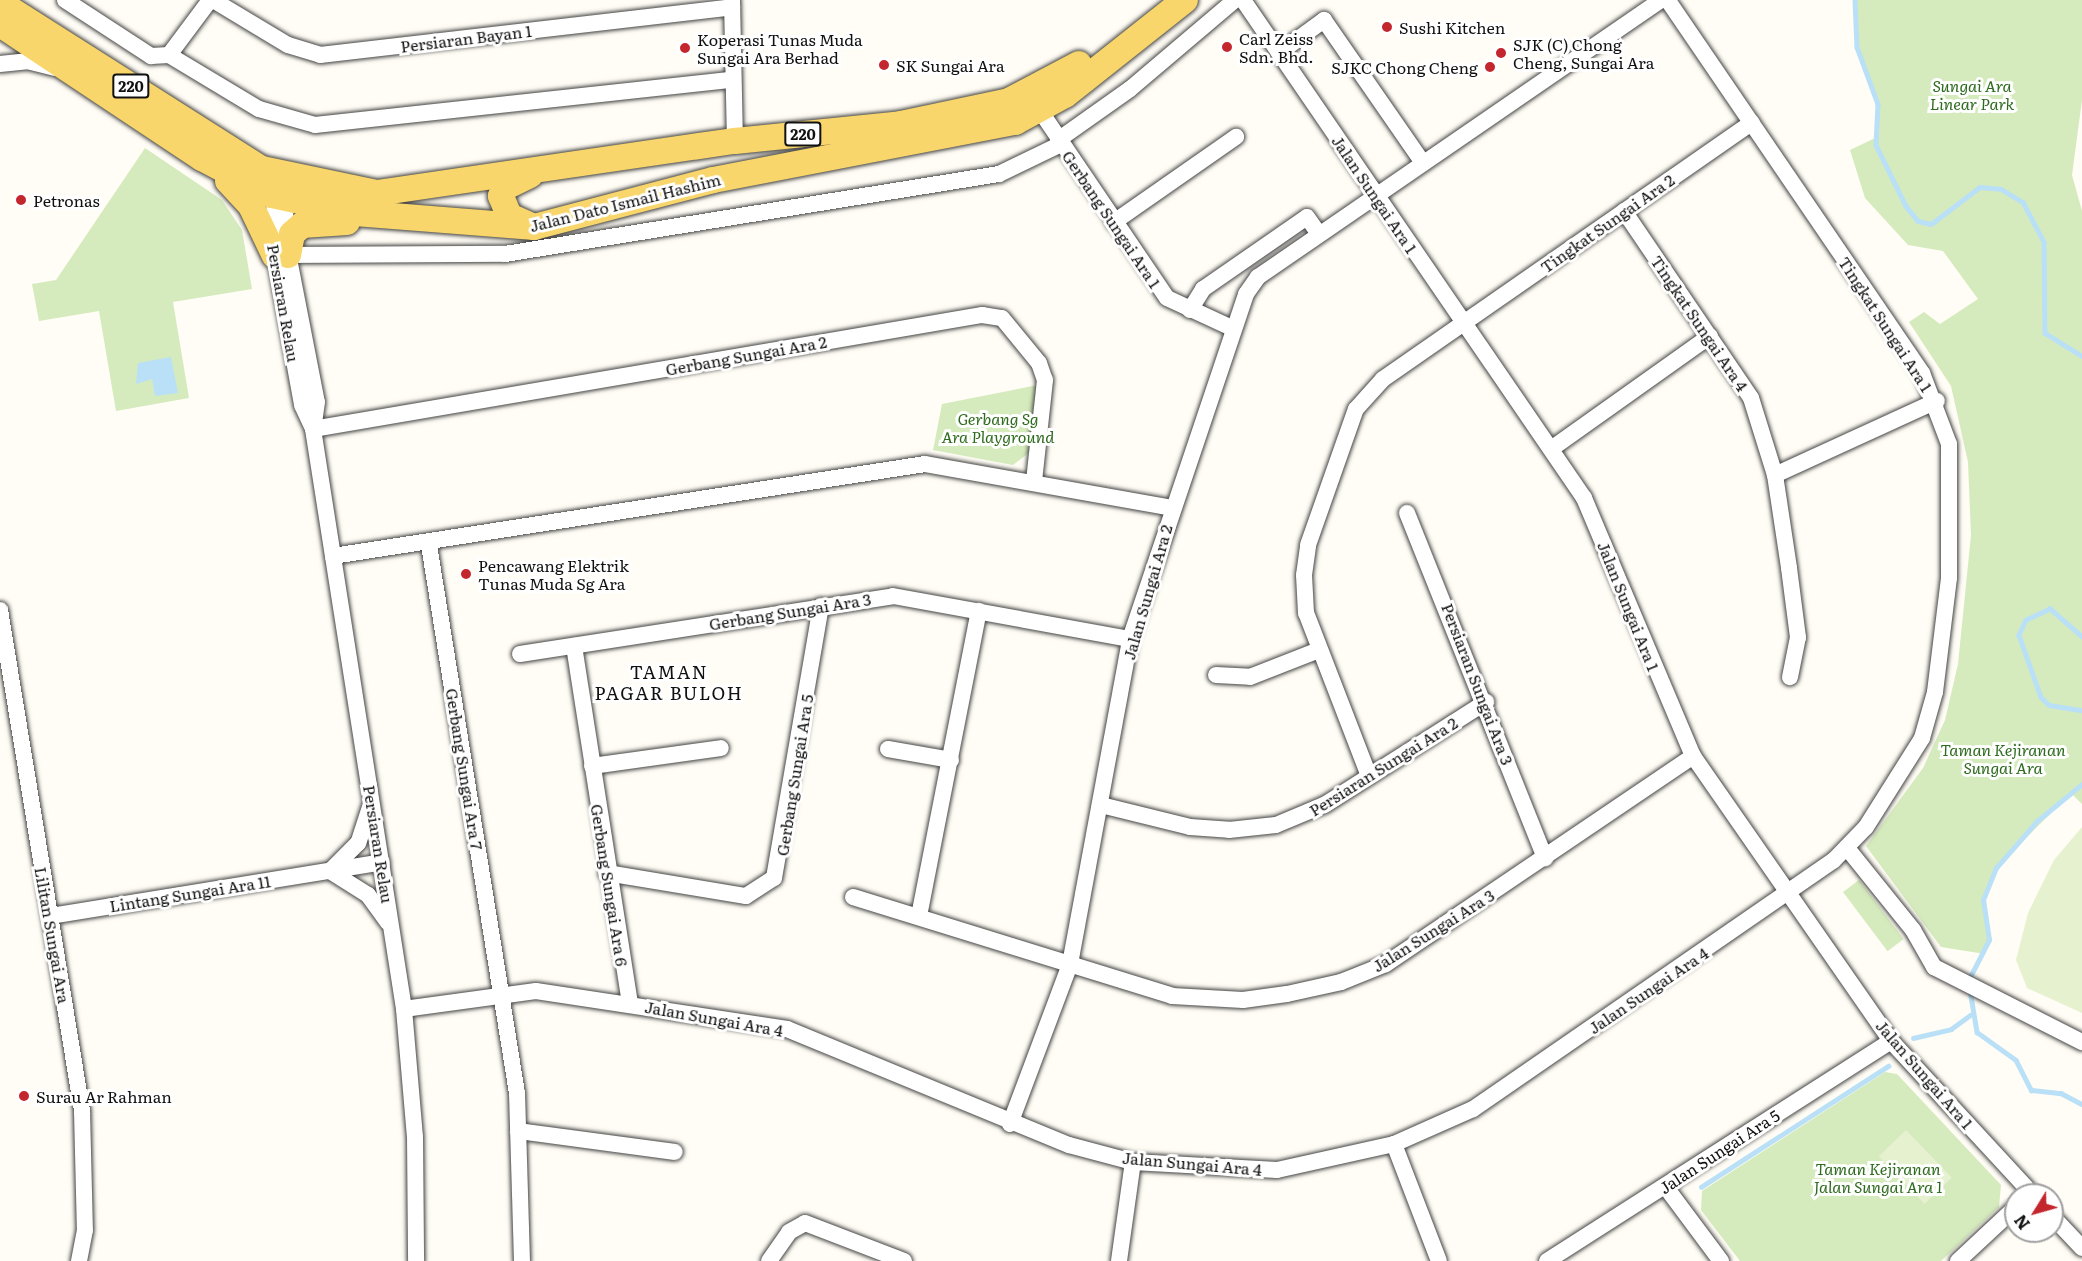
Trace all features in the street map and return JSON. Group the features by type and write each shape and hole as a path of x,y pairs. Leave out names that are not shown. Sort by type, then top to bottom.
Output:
{"main road":[{"name":"Jalan Dato Ismail Hashim","path":"0,3 281,187 377,193 735,141 901,124 1009,101 1056,80 1159,0"},
{"name":"Jalan Dato Ismail Hashim","path":"0,24 202,158 355,213 534,227 713,180 1015,122 1039,109 1125,51 1185,0"},
{"path":"202,158 251,206 282,255"},
{"path":"534,227 509,216 501,196 515,180 549,169"},
{"path":"282,255 292,234 309,223 437,221"}],"street":[{"path":"65,0 151,56 169,55 259,109 315,125 732,80"},
{"path":"169,55 211,0"},
{"name":"Persiaran Bayan 1","path":"211,0 288,45 320,55 732,3 735,141"},
{"path":"282,255 505,254 999,174 1059,142 1130,89 1235,0"},
{"name":"Jalan Sungai Ara 1","path":"1243,0 1591,510 1693,756 1891,1041 2021,1183"},
{"path":"1376,195 1661,0"},
{"name":"Tingkat Sungai Ara 1","path":"1668,0 1937,401 1949,444 1952,506 1935,692 1917,750 1847,848 1788,894"},
{"path":"1279,53 1324,20 1423,163"},
{"path":"0,64 27,61 78,77"},
{"name":"Gerbang Sungai Ara 1","path":"1039,109 1059,142 1167,298 1232,328"},
{"name":"Tingkat Sungai Ara 2","path":"1369,776 1306,613 1307,555 1356,409 1383,379 1752,123"},
{"path":"1114,222 1236,137"},
{"name":"Persiaran Relau","path":"281,187 282,255 302,405 313,429 404,1009 415,1137 416,1261"},
{"name":"Jalan Sungai Ara 2","path":"1010,1124 1070,964 1130,639 1171,508 1232,328 1258,277 1376,195"},
{"name":"Tingkat Sungai Ara 4","path":"1624,211 1751,398 1775,475 1798,637 1790,677"},
{"path":"1190,310 1203,289 1306,217 1318,234"},
{"name":"Gerbang Sungai Ara 2","path":"313,429 982,315 1002,318 1039,363 1045,380 1034,482"},
{"path":"1551,449 1710,336"},
{"path":"1775,475 1937,401"},
{"path":"333,556 429,545 925,464 1171,508"},
{"name":"Persiaran Sungai Ara 3","path":"1407,513 1485,702 1545,858"},
{"name":"Gerbang Sungai Ara 7","path":"429,545 502,993 518,1131 522,1261"},
{"name":"Gerbang Sungai Ara 3","path":"520,654 893,596 1130,639"},
{"name":"Gerbang Sungai Ara 5","path":"607,873 746,896 774,878 821,606"},
{"name":"Lilitan Sungai Ara","path":"0,610 82,1111 85,1230 79,1261"},
{"path":"919,916 979,611"},
{"name":"Gerbang Sungai Ara 6","path":"574,645 607,873 630,1003"},
{"path":"1216,675 1250,677 1319,650"},
{"name":"Persiaran Sungai Ara 2","path":"1101,805 1190,827 1229,831 1276,825 1303,817 1485,702"},
{"path":"592,766 722,748"},
{"path":"888,749 951,760"},
{"name":"Jalan Sungai Ara 3","path":"853,897 1172,996 1243,1000 1287,994 1341,982 1386,963 1545,858 1693,756"},
{"path":"372,801 358,843 330,871 368,895 392,929"},
{"path":"1847,848 1913,930 1934,967 1950,978 1980,986 2037,1022 2082,1042"},
{"name":"Lintang Sungai Ara 11","path":"50,916 382,862"},
{"name":"Jalan Sungai Ara 4","path":"404,1009 502,993 536,991 630,1003 787,1029 1010,1124 1133,1162 1277,1170 1394,1144 1473,1109 1788,894"},
{"name":"Jalan Sungai Ara 5","path":"1547,1261 1891,1041"},
{"path":"518,1131 675,1152"},
{"path":"1394,1144 1439,1261"},
{"path":"1119,1261 1133,1162"},
{"path":"1665,1186 1721,1261"},
{"path":"1958,1261 2004,1218"},
{"path":"769,1261 789,1232 805,1223 904,1261"},
{"path":"2064,1229 2082,1248"}],"green space":[{"name":"Taman Kejiranan Sungai Ara","path":"1855,0 2082,0 2082,100 2072,175 2082,211 2082,804 2071,793 1996,868 1983,900 1989,940 1985,954 1941,947 1866,846 1923,768 1945,720 1958,664 1971,535 1968,462 1951,386 1909,322 1924,312 1940,324 1978,299 1943,251 1908,245 1865,198 1850,150 1875,138 1878,104 1857,47"},
{"path":"145,148 222,200 242,230 252,289 173,302 189,398 116,411 99,311 39,321 32,284 56,280"},
{"name":"Gerbang Sg Ara Playground","path":"1038,385 1030,452 1013,465 933,450 942,404"},
{"path":"2082,827 2082,1013 2027,988 2016,960 2028,913 2054,860"},
{"path":"1859,880 1904,939 1888,951 1843,892"},
{"name":"Taman Kejiranan Jalan Sungai Ara 1","path":"1885,1072 1897,1074 2001,1185 1999,1207 1941,1261 1740,1261 1701,1210 1702,1191"},
{"path":"1906,1130 1952,1177 1925,1204 1879,1156"}],"water":[{"path":"171,357 178,393 155,396 152,379 136,384 138,363"}],"waterway":[{"path":"1855,0 1857,47 1878,104 1876,145 1906,206 1918,221 1931,224 1980,187 2001,189 2023,202 2044,242 2045,333 2082,356"},
{"path":"2082,637 2050,609 2026,620 2019,635 2041,697 2049,705 2082,710"},
{"path":"1969,979 1989,940 1983,900 1996,868 2037,821 2082,784"},
{"path":"1970,990 1977,1032 2016,1060 2031,1090 2061,1093 2082,1104"},
{"path":"1913,1038 1951,1029 1970,1015"},
{"path":"1701,1187 1888,1066"}],"place":[{"name":"Sushi Kitchen","path":"1387,27"},
{"name":"Carl Zeiss Sdn. Bhd.","path":"1227,47"},
{"name":"Koperasi Tunas Muda Sungai Ara Berhad","path":"685,48"},
{"name":"SJK (C) Chong Cheng, Sungai Ara","path":"1501,53"},
{"name":"SK Sungai Ara","path":"884,65"},
{"name":"SJKC Chong Cheng","path":"1490,67"},
{"name":"Petronas","path":"21,200"},
{"name":"Pencawang Elektrik Tunas Muda Sg Ara","path":"466,574"},
{"name":"Surau Ar Rahman","path":"24,1096"}],"district":[{"name":"TAMAN PAGAR BULOH","path":"669,683"}],"park label":[{"name":"Sungai Ara Linear Park","path":"1972,94"}]}
